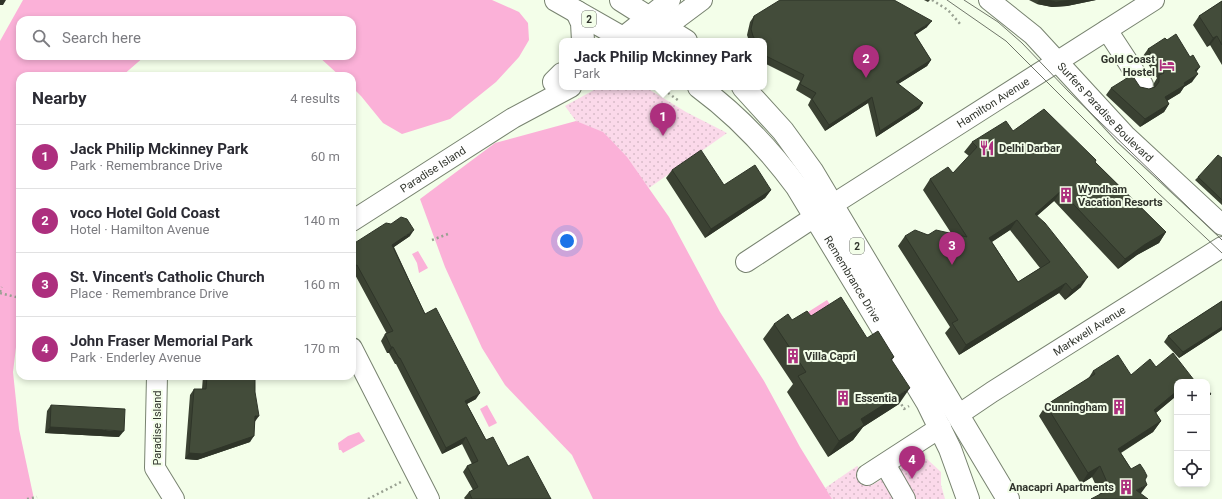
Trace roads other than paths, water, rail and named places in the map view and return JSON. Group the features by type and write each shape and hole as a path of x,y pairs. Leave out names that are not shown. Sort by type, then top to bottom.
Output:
{"highway":[{"name":"2","path":"556,0 620,38"},
{"path":"621,0 681,38"},
{"path":"577,12 583,30 582,38"},
{"name":"Remembrance Drive","path":"703,90 719,102 762,144 824,210 958,415 1008,499"},
{"name":"Remembrance Drive","path":"745,90 783,130 824,210 941,427 968,499"}],"street":[{"path":"648,38 670,0"},
{"path":"627,38 702,0"},
{"name":"Surfers Paradise Boulevard","path":"989,0 1033,35 1058,61 1100,110 1222,225"},
{"name":"Hamilton Avenue","path":"746,262 824,210 1107,30 1149,1"},
{"path":"1107,30 1144,85"},
{"name":"Paradise Island","path":"356,218 513,118 534,96 559,82"},
{"name":"Markwell Avenue","path":"958,415 1222,247"},
{"path":"356,356 428,499"},
{"name":"Paradise Island","path":"157,380 155,468 174,499"},
{"path":"868,475 941,427"},
{"path":"885,464 905,499"}],"tram line":[{"path":"947,0 1006,41 1157,192 1222,253"},
{"path":"964,0 998,22 1022,43 1068,91 1222,240"}],"place":[{"name":"Gold Coast Hostel","path":"1167,65"},
{"name":"voco Hotel Gold Coast","path":"866,78"},
{"name":"Jack Philip Mckinney Park","path":"663,136"},
{"name":"Delhi Darbar","path":"987,148"},
{"name":"Wyndham Vacation Resorts","path":"1066,195"},
{"name":"St. Vincent's Catholic Church","path":"952,265"},
{"name":"Villa Capri","path":"793,356"},
{"name":"Essentia","path":"843,398"},
{"name":"Cunningham","path":"1119,407"},
{"name":"John Fraser Memorial Park","path":"912,479"},
{"name":"Anacapri Apartments","path":"1126,487"}]}
